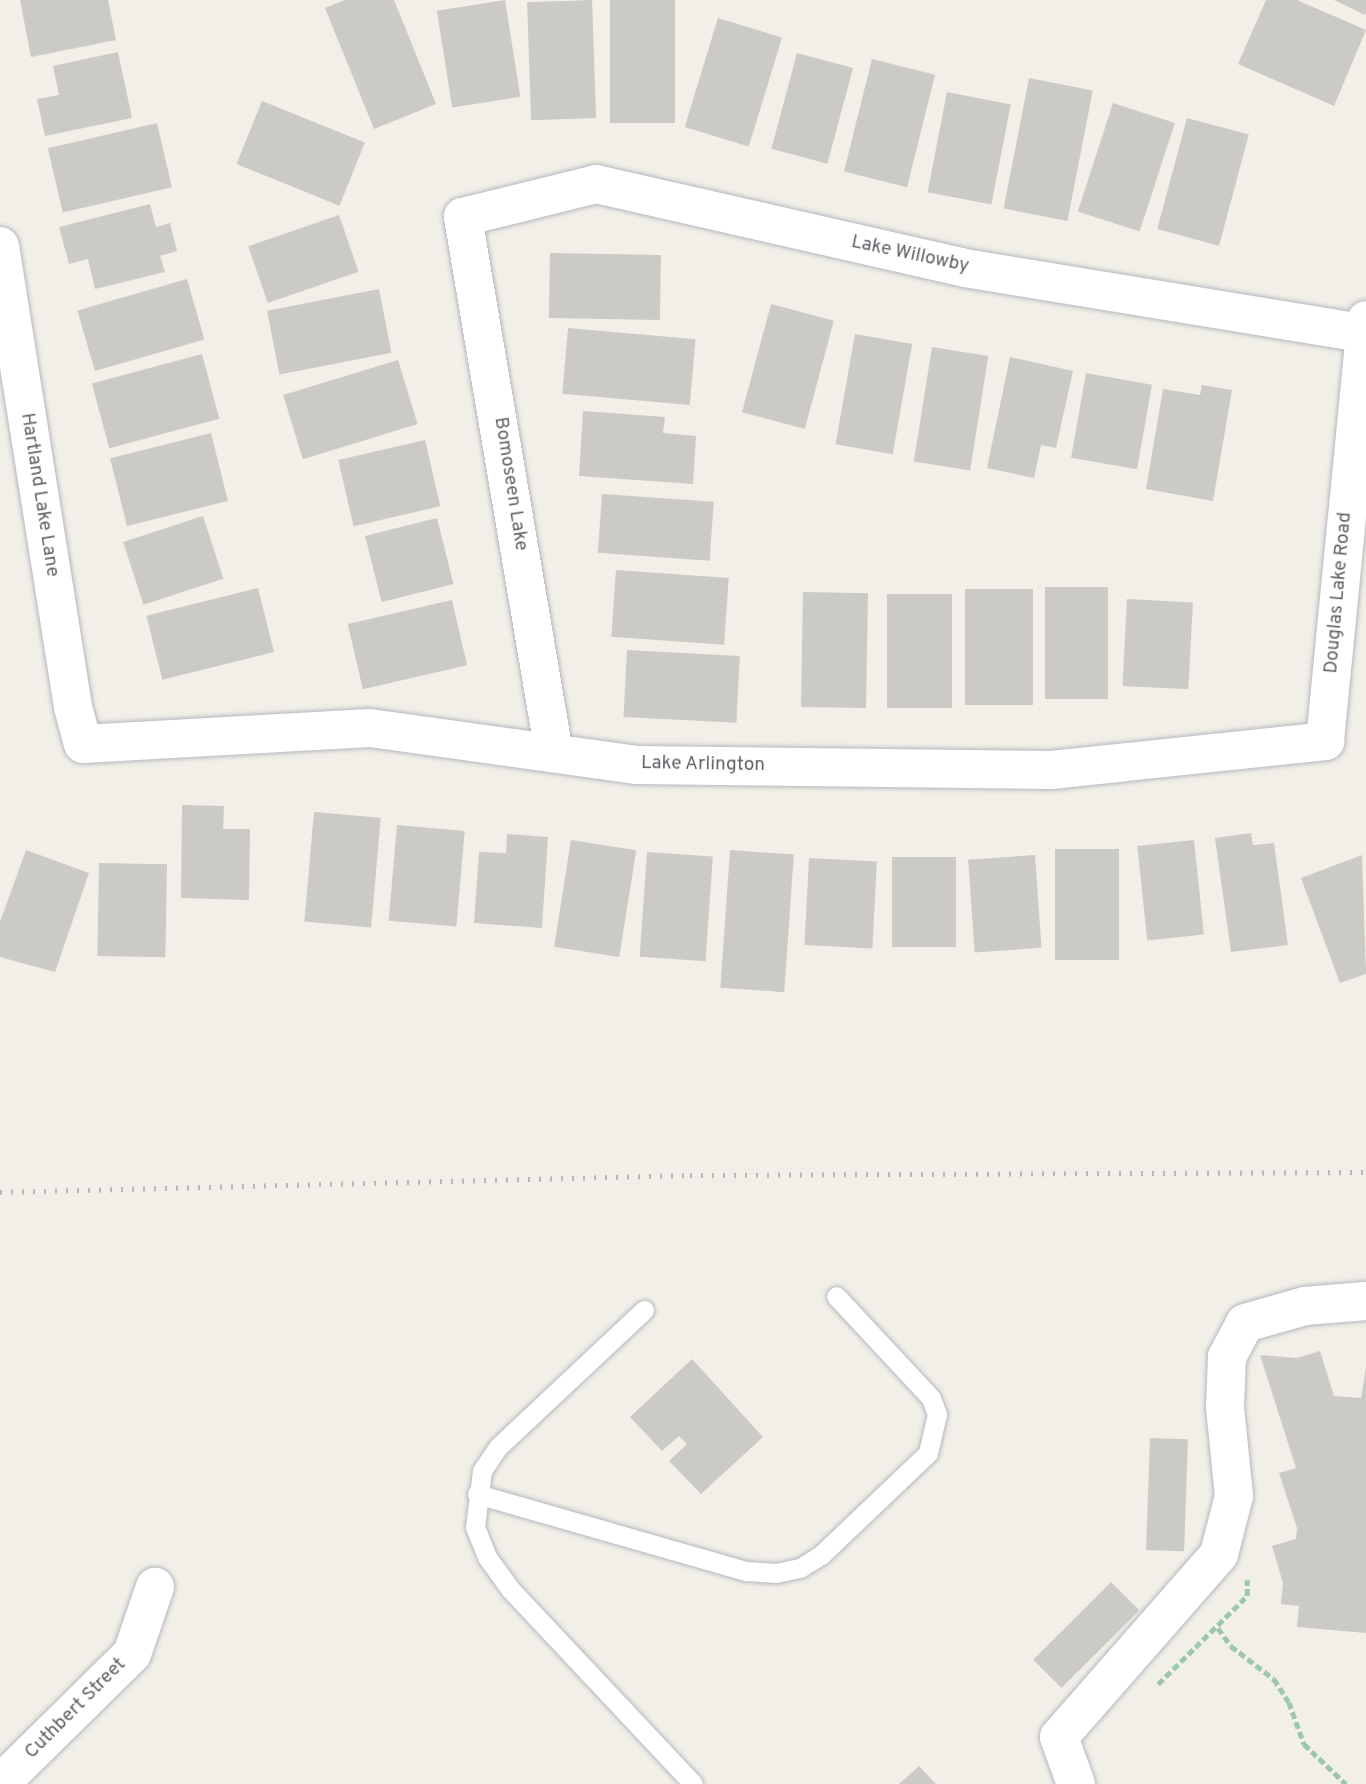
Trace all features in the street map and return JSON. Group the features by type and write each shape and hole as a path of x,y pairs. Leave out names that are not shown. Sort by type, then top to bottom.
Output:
{"street":[{"name":"Lake Willowby","path":"463,216 596,184 965,268 1365,327"},
{"name":"Bomoseen Lake","path":"463,216 554,753"},
{"name":"Hartland Lake Lane","path":"0,246 73,707 83,744"},
{"name":"Douglas Lake Road","path":"1325,741 1365,327"},
{"name":"Lake Arlington","path":"83,744 370,728 637,765 1051,770 1325,741"},
{"path":"1076,1784 1059,1737 1219,1554 1234,1496 1225,1408 1227,1357 1245,1323 1305,1306 1366,1301"},
{"name":"Cuthbert Street","path":"0,1784 132,1654 155,1587"}],"lane":[{"path":"477,1494 746,1571 776,1573 800,1568 821,1555 928,1453 937,1414 931,1398 836,1296"},
{"path":"644,1310 498,1447 482,1471 477,1494 475,1527 487,1557 510,1589 692,1784"}],"path":[{"path":"1218,1628 1231,1646 1273,1679 1289,1702 1304,1744 1346,1784"}],"building":[{"path":"20,0 108,0 116,40 31,57"},
{"path":"345,0 394,0 436,104 374,129 325,8"},
{"path":"505,0 520,97 452,108 437,11"},
{"path":"592,0 596,118 531,120 527,2"},
{"path":"610,0 675,0 675,123 610,123"},
{"path":"1266,0 1297,0 1366,30 1334,106 1238,64"},
{"path":"1334,0 1366,0 1365,15"},
{"path":"718,18 782,38 749,147 685,127"},
{"path":"118,52 132,118 45,136 37,99 59,95 53,66"},
{"path":"797,53 853,68 827,164 771,149"},
{"path":"872,59 935,75 907,187 844,172"},
{"path":"1029,78 1093,90 1067,221 1004,209"},
{"path":"947,92 1011,104 991,205 928,192"},
{"path":"262,101 365,143 339,206 237,164"},
{"path":"1113,103 1175,123 1140,232 1078,211"},
{"path":"1187,118 1249,135 1219,246 1157,229"},
{"path":"157,123 172,187 63,213 48,148"},
{"path":"150,204 156,227 170,223 177,251 160,256 165,272 95,289 88,259 69,264 59,227"},
{"path":"339,215 359,272 268,303 248,246"},
{"path":"550,253 661,255 660,320 549,318"},
{"path":"187,279 204,340 95,371 77,310"},
{"path":"379,289 391,353 279,375 267,311"},
{"path":"771,304 834,321 805,429 742,412"},
{"path":"568,328 696,339 690,405 562,394"},
{"path":"855,334 912,344 893,454 836,444"},
{"path":"932,347 988,356 970,470 914,462"},
{"path":"202,354 219,419 109,448 92,384"},
{"path":"1010,357 1073,371 1056,448 1041,445 1034,478 987,468"},
{"path":"398,360 418,424 303,459 283,395"},
{"path":"1086,373 1152,385 1137,469 1071,458"},
{"path":"1202,385 1232,390 1213,501 1146,489 1163,389 1200,395"},
{"path":"583,411 665,417 663,433 696,436 693,484 579,476"},
{"path":"211,433 228,501 127,526 110,458"},
{"path":"425,440 440,506 354,526 338,460"},
{"path":"602,494 714,502 710,561 598,553"},
{"path":"203,516 223,579 144,605 123,542"},
{"path":"437,518 453,584 382,602 365,536"},
{"path":"616,570 729,578 724,645 611,637"},
{"path":"1045,587 1108,587 1108,699 1045,699"},
{"path":"258,588 274,652 162,680 146,616"},
{"path":"965,589 1033,589 1033,705 965,705"},
{"path":"803,592 868,593 866,708 801,707"},
{"path":"887,594 952,594 952,708 887,708"},
{"path":"1127,599 1193,602 1188,689 1122,686"},
{"path":"452,600 467,665 363,689 348,624"},
{"path":"627,650 740,656 736,723 623,717"},
{"path":"182,805 224,806 223,829 250,829 249,900 181,898"},
{"path":"314,812 381,818 371,927 304,922"},
{"path":"397,825 465,831 456,927 389,921"},
{"path":"1251,833 1253,845 1274,843 1288,945 1231,952 1215,838"},
{"path":"507,834 548,837 542,928 474,923 479,852 506,853"},
{"path":"571,840 636,850 619,957 554,947"},
{"path":"1194,840 1204,934 1147,940 1137,846"},
{"path":"1055,849 1119,849 1119,960 1055,960"},
{"path":"26,850 89,873 55,972 0,957 0,922"},
{"path":"730,850 794,854 784,992 720,988"},
{"path":"647,852 713,857 706,961 640,957"},
{"path":"1035,855 1041,948 975,952 968,860"},
{"path":"1362,855 1366,974 1340,983 1301,878"},
{"path":"892,857 956,857 956,947 892,947"},
{"path":"809,858 877,862 872,948 804,945"},
{"path":"99,863 167,864 165,957 97,956"},
{"path":"1320,1351 1334,1396 1361,1398 1366,1367 1366,1633 1297,1627 1299,1606 1281,1604 1283,1583 1272,1546 1296,1539 1297,1528 1279,1473 1296,1468 1260,1355 1297,1358"},
{"path":"692,1359 763,1437 701,1494 669,1461 687,1444 679,1436 662,1451 630,1417"},
{"path":"1150,1438 1188,1439 1184,1551 1146,1550"},
{"path":"1111,1582 1139,1610 1062,1688 1033,1660"},
{"path":"919,1766 936,1784 899,1784"}],"railway":[{"path":"0,1192 690,1175 1366,1172"}]}
